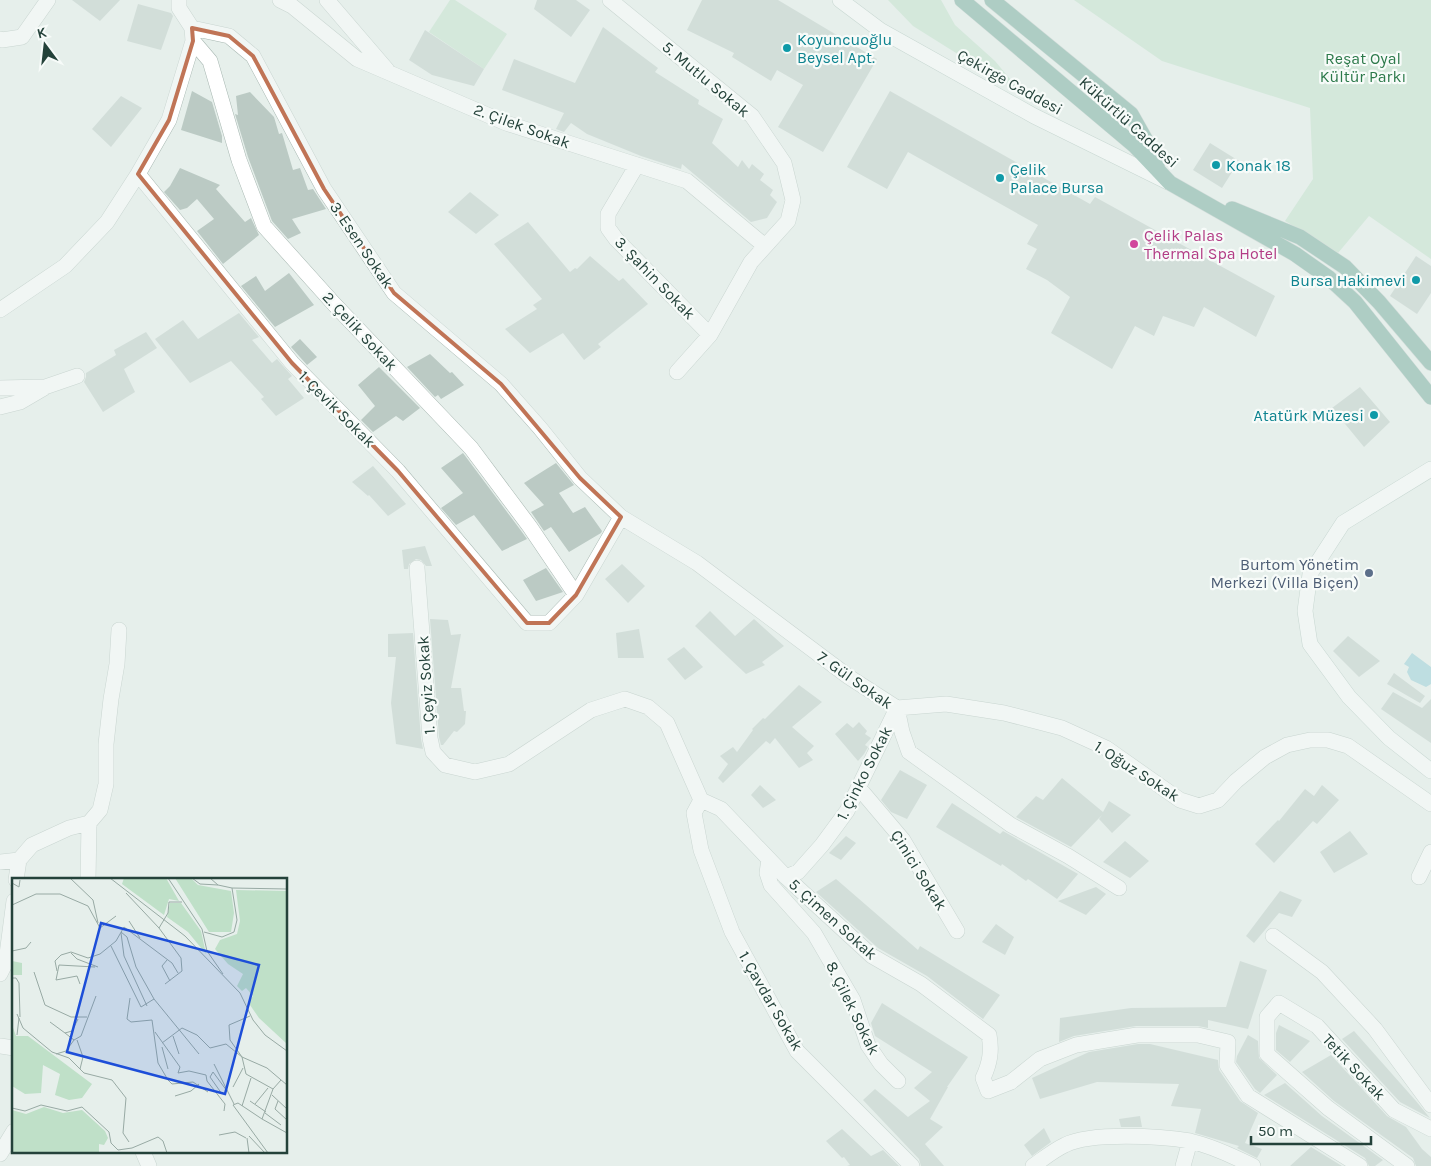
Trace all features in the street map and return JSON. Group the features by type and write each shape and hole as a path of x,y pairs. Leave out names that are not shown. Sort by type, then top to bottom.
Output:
{"main road":[{"name":"Kükürtlü Caddesi","path":"962,0 1135,146 1170,183"},
{"name":"Kükürtlü Caddesi","path":"992,0 1131,114 1170,183"},
{"name":"Çekirge Caddesi","path":"1170,183 1300,237 1345,266 1379,302 1431,363"},
{"name":"Çekirge Caddesi","path":"1170,183 1295,254 1329,278 1355,302 1431,398"}],"street":[{"path":"0,39 22,37 48,0"},
{"path":"0,310 65,266 107,222 138,174 169,120 192,35 179,8 179,0"},
{"name":"2. Çilek Sokak","path":"280,0 292,6 357,59 390,74 506,122 687,181 765,246"},
{"path":"327,0 390,74"},
{"name":"5. Mutlu Sokak","path":"610,0 752,116 784,163 793,200 788,221 751,262 710,335 677,372"},
{"name":"Çekirge Caddesi","path":"840,0 880,30 1034,116 1170,183"},
{"name":"3. Esen Sokak","path":"192,35 229,36 253,56 324,189 394,293 501,384 540,428 580,478 621,517"},
{"name":"2. Çelik Sokak","path":"192,35 210,61 239,160 264,226 340,311 471,448 530,527 576,594"},
{"name":"3. Şahin Sokak","path":"637,165 608,214 608,228 616,239 710,335"},
{"name":"1. Çevik Sokak","path":"138,174 292,363 398,471 527,622 549,623 576,594"},
{"path":"0,407 20,402 45,387 77,376"},
{"path":"0,388 45,387"},
{"path":"1431,469 1343,523 1310,574 1305,611 1310,644 1349,697 1390,738 1431,771"},
{"path":"576,594 621,517"},
{"name":"7. Gül Sokak","path":"621,517 697,563 849,677 897,708 909,752 1011,825 1068,856 1119,888"},
{"name":"1. Çeyiz Sokak","path":"417,568 430,738 433,752 445,765 475,772 509,764 591,710 626,699 648,707 667,723 701,800"},
{"path":"16,878 19,860 32,845 68,828 89,823 100,810 106,784 106,744 117,664 119,630"},
{"name":"1. Oğuz Sokak","path":"897,708 946,704 1004,713 1062,728 1106,748 1180,800 1199,806 1218,800 1236,781 1265,757 1287,745 1310,740 1328,740 1348,746 1431,804"},
{"name":"1. Çinko Sokak","path":"786,877 798,872 822,845 847,811 897,708"},
{"name":"Çinici Sokak","path":"859,788 903,840 956,930"},
{"name":"5. Çimen Sokak","path":"701,800 721,809 786,877 872,956 921,984 989,1035 992,1049 989,1067 983,1078 988,1091 1011,1082 1040,1060 1076,1045 1137,1035 1198,1035 1228,1042 1227,1065 1248,1096 1360,1166"},
{"name":"1. Çavdar Sokak","path":"701,800 694,813 701,850 732,932 797,1051 912,1166"},
{"path":"88,878 89,823"},
{"path":"1419,877 1431,852"},
{"name":"8. Çilek Sokak","path":"768,859 767,873 771,885 814,933 853,1000 868,1045 898,1081"},
{"path":"0,862 19,860"},
{"path":"0,974 6,962 12,916"},
{"path":"1273,936 1322,972 1368,1022 1431,1105"},
{"name":"Tetik Sokak","path":"1407,1166 1328,1108 1267,1054 1267,1018 1278,1002 1317,1026 1394,1110 1431,1130"},
{"path":"0,1154 12,1135"},
{"path":"1033,1166 1066,1144 1096,1137 1140,1137 1190,1141 1230,1154 1254,1166"},
{"path":"1183,1166 1190,1141"},
{"path":"144,1154 149,1166"}],"highlighted area":[{"path":"192,28 229,36 253,56 324,189 394,293 501,384 580,478 621,517 576,595 549,623 527,623 398,471 292,363 138,174 169,120 193,41"}],"green space":[{"path":"450,0 455,0 507,34 484,69 429,32"},
{"path":"888,0 941,0 955,25 995,61 1020,91 913,26"},
{"name":"Reşat Oyal Kültür Parkı","path":"1074,0 1431,0 1431,259 1369,216 1338,253 1285,221 1313,179 1310,108 1162,61"}],"water":[{"path":"1412,653 1431,667 1431,684 1426,687 1411,680 1407,672 1409,667 1404,664"}],"building":[{"path":"72,0 120,0 100,21"},
{"path":"537,0 576,0 590,10 571,37 534,9"},
{"path":"702,0 778,0 877,59 823,152 778,127 803,85 777,70 771,81 732,57 734,53 687,30"},
{"path":"138,4 171,13 173,16 161,50 127,41"},
{"path":"603,27 658,68 655,72 699,100 698,104 723,119 712,143 738,167 742,160 749,169 752,164 764,174 760,180 773,190 770,195 777,202 767,218 751,222 682,164 681,169 641,156 587,134 571,123 564,132 556,129 564,113 502,90 514,59 575,83"},
{"path":"425,30 484,69 474,86 432,75 409,60"},
{"path":"192,91 212,102 222,136 222,143 181,130"},
{"path":"890,91 1090,204 1095,197 1275,296 1256,337 1204,307 1194,327 1163,316 1154,336 1135,326 1112,369 1051,333 1070,297 1047,280 1026,269 1037,249 1027,244 1038,225 908,152 887,189 847,167"},
{"path":"250,92 274,117 279,134 282,133 293,170 300,168 308,190 313,189 326,209 292,219 301,233 288,239 272,221 248,157 235,114 238,115 236,96"},
{"path":"121,96 142,108 111,147 92,129"},
{"name":"Konak 18","path":"1210,143 1239,161 1222,188 1193,170"},
{"path":"180,168 220,185 216,189 245,222 251,218 259,235 223,264 197,231 214,219 197,199 187,208 180,210 164,192 170,186"},
{"path":"470,192 499,215 476,234 448,212"},
{"path":"528,222 570,272 575,268 577,269 590,256 619,281 623,278 648,304 598,344 601,347 584,360 563,333 530,353 505,329 537,309 533,305 542,299 494,244"},
{"name":"Bursa Hakimevi","path":"1416,256 1431,266 1431,293 1417,314 1390,296"},
{"path":"289,273 314,305 275,327 241,286 256,276 265,291"},
{"path":"239,313 259,337 252,340 272,363 277,359 292,376 288,379 304,398 276,416 261,399 264,397 231,361 190,383 155,339 183,320 198,339"},
{"path":"146,332 157,348 124,369 135,392 103,412 84,382 86,373 116,355 114,350"},
{"path":"300,339 317,357 307,365 291,347"},
{"path":"430,354 450,373 452,372 464,385 441,399 438,395 435,397 407,367"},
{"path":"379,367 420,408 403,421 396,416 373,432 361,420 375,406 358,385"},
{"path":"1360,387 1390,422 1364,447 1332,408"},
{"path":"463,453 527,539 502,551 474,515 456,525 441,508 463,493 441,468"},
{"path":"556,463 574,485 559,493 573,513 585,507 602,531 569,552 551,527 544,531 531,512 544,505 524,483"},
{"path":"373,466 406,504 388,516 369,495 352,482"},
{"path":"425,546 432,566 426,566 421,560 416,559 409,564 408,569 404,569 402,550"},
{"path":"622,564 645,586 628,603 605,579"},
{"path":"546,568 563,592 536,601 523,580"},
{"path":"710,611 735,636 754,619 784,646 762,662 765,665 746,674 695,626"},
{"path":"430,619 448,620 451,635 461,634 451,688 461,688 464,711 466,711 465,724 457,732 454,731 443,745 441,745 439,737"},
{"path":"639,629 644,658 618,658 616,633"},
{"path":"413,633 423,749 396,744 391,703 396,657 388,657 388,634"},
{"path":"1348,636 1380,661 1359,677 1333,651"},
{"path":"684,647 703,667 685,680 667,659"},
{"path":"1394,673 1425,696 1420,703 1387,684"},
{"path":"799,685 822,702 792,727 814,746 807,753 813,760 799,768 775,738 770,744 766,741 723,783 718,778 728,764 720,756 733,747 737,752 752,729 763,718 765,719"},
{"path":"1393,692 1422,708 1431,699 1431,743 1381,709"},
{"path":"859,722 867,731 865,734 871,738 865,745 868,747 858,761 835,734 847,723 853,728"},
{"path":"900,770 927,785 907,819 891,812 881,800"},
{"path":"1062,778 1103,812 1109,801 1131,815 1112,833 1099,819 1102,815 1071,847 1016,817 1036,796 1043,800"},
{"path":"760,785 776,800 763,808 751,795"},
{"path":"1322,785 1339,800 1317,824 1313,821 1274,863 1255,844 1279,821 1305,789 1314,796"},
{"path":"952,803 1000,834 1003,831 1078,874 1057,899 1028,879 1026,881 1002,864 1001,866 936,827"},
{"path":"1350,831 1368,854 1334,873 1320,852"},
{"path":"846,836 856,843 841,860 829,853"},
{"path":"1125,841 1149,861 1130,878 1103,862"},
{"path":"836,879 918,950 920,946 1000,995 983,1019 927,976 878,948 816,892"},
{"path":"1096,887 1106,894 1086,915 1058,901"},
{"path":"1280,891 1302,900 1292,917 1279,913 1254,943 1246,936"},
{"path":"996,924 1014,937 1005,955 982,942"},
{"path":"1240,961 1267,970 1248,1029 1208,1020 1208,1028 1198,1026 1136,1026 1074,1036 1059,1042 1060,1018 1131,1008 1226,1007"},
{"path":"882,1003 968,1057 947,1087 930,1119 943,1127 925,1144 944,1166 921,1166 919,1159 863,1100 875,1089 908,1117 930,1101 914,1088 932,1072 875,1036 871,1023"},
{"path":"1279,1025 1310,1041 1290,1062 1276,1050 1276,1033"},
{"path":"1354,1031 1430,1118 1400,1102 1342,1039"},
{"path":"1248,1035 1258,1041 1259,1058 1277,1075 1260,1093 1255,1089 1236,1062 1237,1056"},
{"path":"1138,1044 1150,1044 1218,1060 1219,1070 1240,1101 1258,1113 1245,1143 1262,1149 1257,1158 1237,1148 1239,1146 1195,1133 1201,1109 1171,1106 1179,1084 1097,1082 1040,1099 1032,1078 1089,1052"},
{"path":"1331,1055 1387,1116 1406,1127 1422,1149 1431,1157 1431,1166 1416,1166 1413,1158 1334,1101 1302,1072"},
{"path":"1285,1083 1322,1116 1383,1160 1375,1166 1369,1166 1365,1158 1264,1095"},
{"path":"1140,1116 1142,1127 1121,1127 1119,1119"},
{"path":"1044,1128 1051,1142 1032,1156 1024,1145"},
{"path":"842,1129 871,1156 883,1150 899,1166 847,1166 850,1165 844,1157 842,1158 826,1141"},
{"path":"1311,1147 1342,1166 1290,1166"}],"place":[{"name":"Koyuncuoğlu Beysel Apt.","path":"787,48"},
{"name":"Konak 18","path":"1216,165"},
{"name":"Çelik Palace Bursa","path":"1000,178"},
{"name":"Çelik Palas Thermal Spa Hotel","path":"1134,244"},
{"name":"Bursa Hakimevi","path":"1416,280"},
{"name":"Atatürk Müzesi","path":"1374,415"},
{"name":"Burtom Yönetim Merkezi (Villa Biçen)","path":"1369,573"}]}
